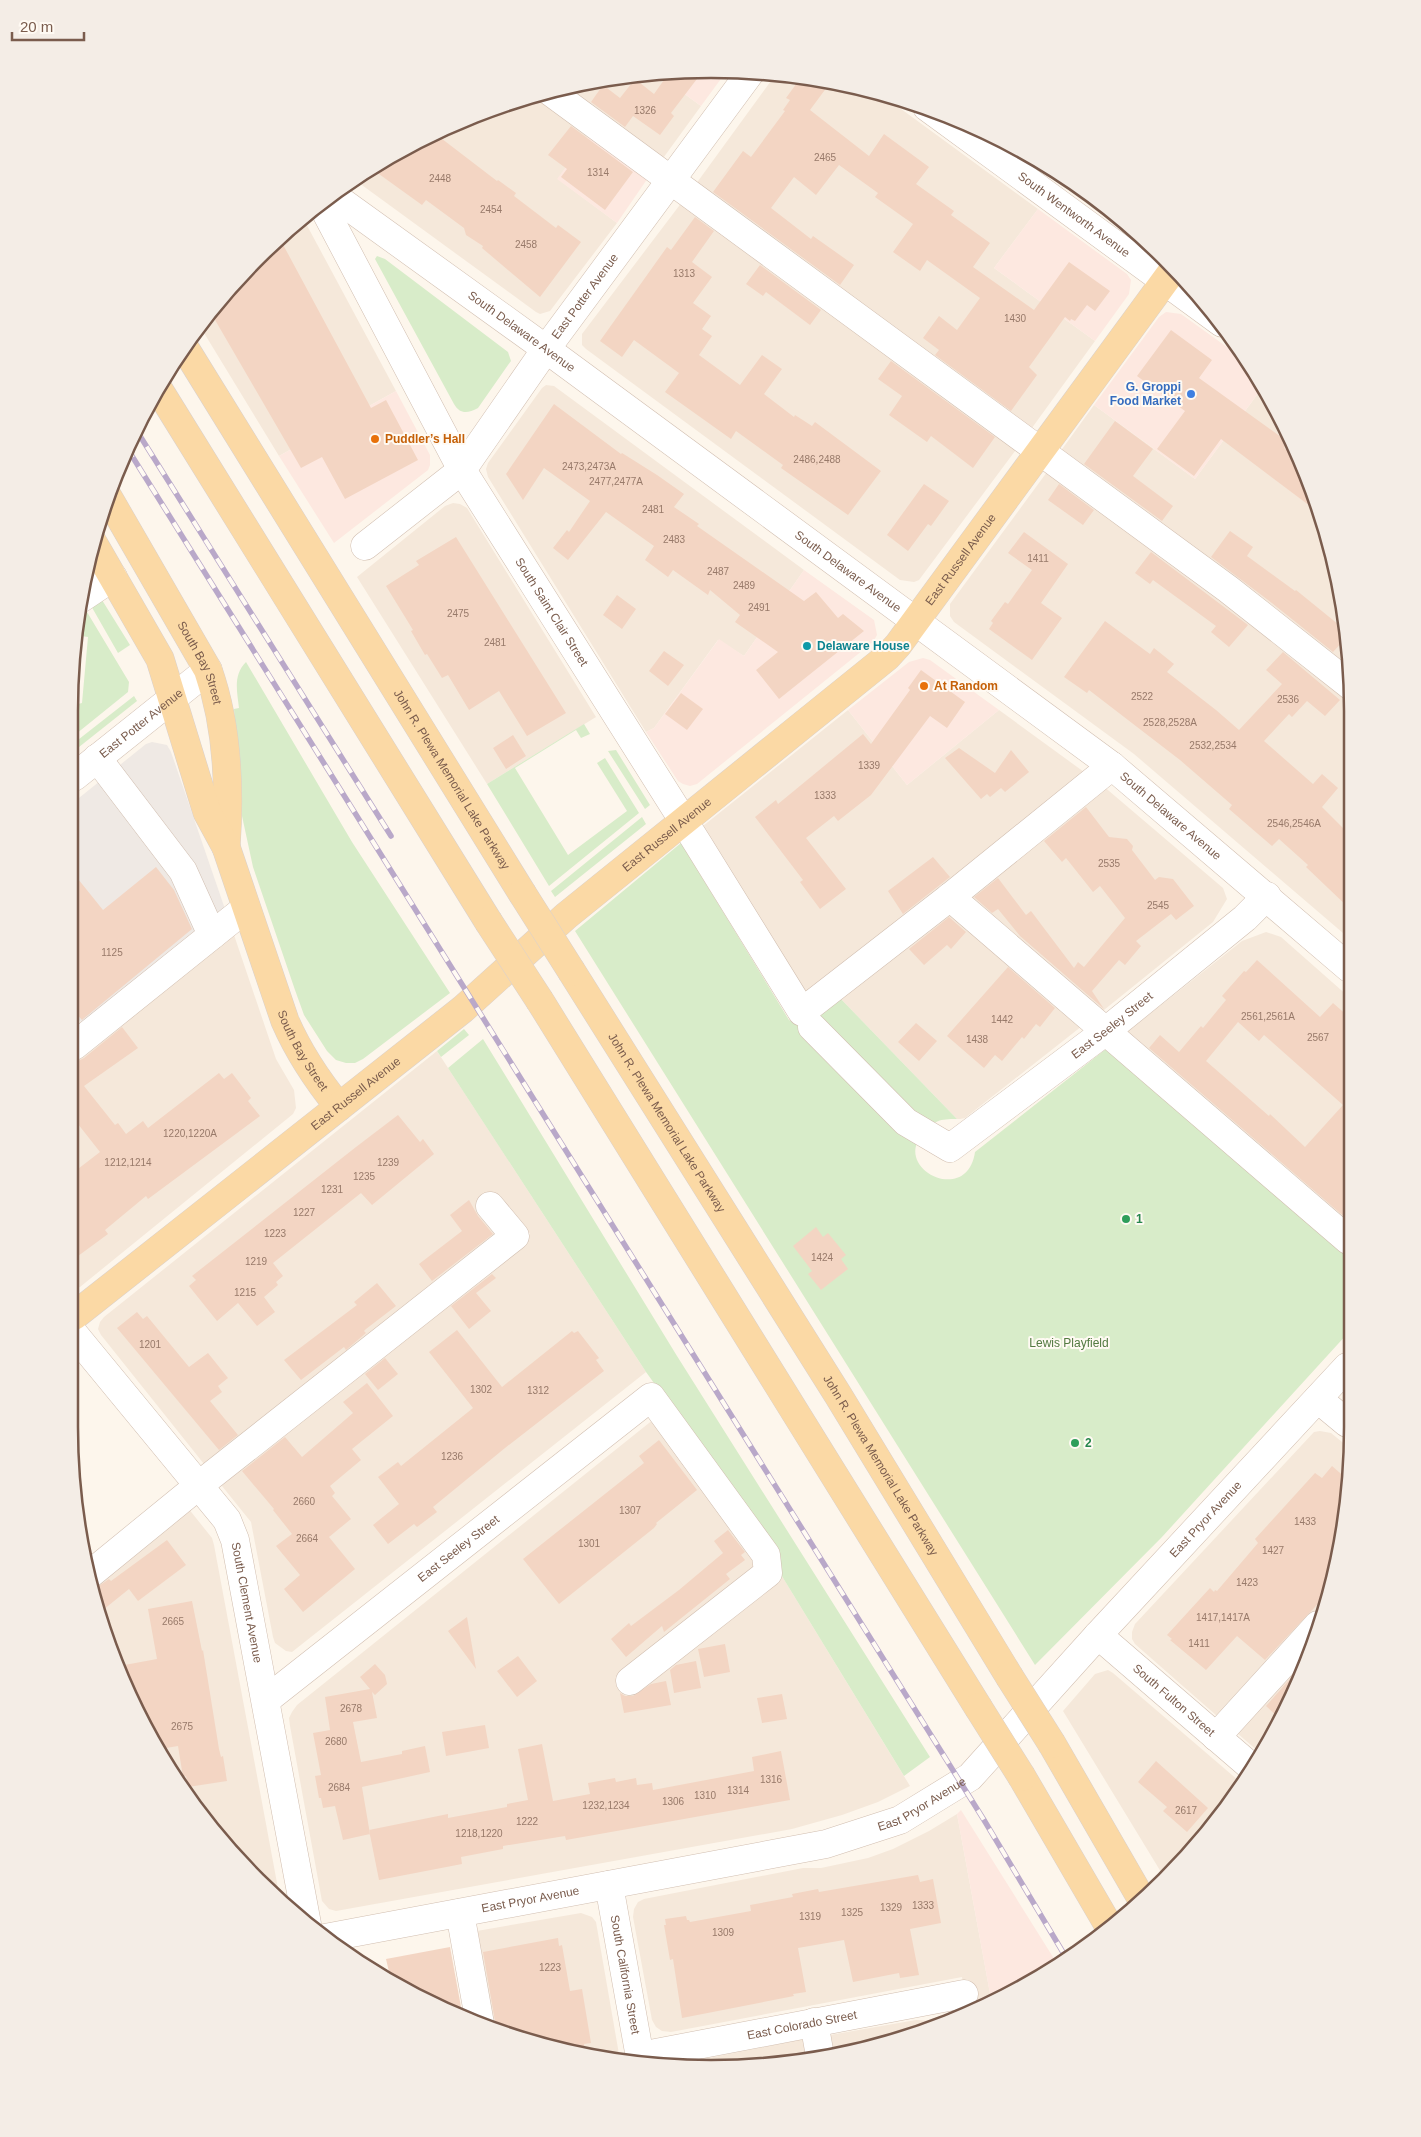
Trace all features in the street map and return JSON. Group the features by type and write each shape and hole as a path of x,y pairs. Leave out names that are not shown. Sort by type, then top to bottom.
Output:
{"main road":[{"name":"East Russell Avenue","path":"77,1314 463,1009 566,916 887,657 1168,275"},
{"name":"John R. Plewa Memorial Lake Parkway","path":"188,353 522,892 838,1395 1008,1676 1052,1744 1138,1893"},
{"path":"162,394 1022,1777 1106,1921"},
{"name":"South Bay Street","path":"112,504 208,670 220,720 228,807 226,847"},
{"name":"South Bay Street","path":"98,551 160,659 174,698 207,812 226,847 285,1021 294,1042 311,1071 339,1107"}],"street":[{"name":"East Potter Avenue","path":"365,546 462,470 546,349 746,79"},
{"path":"557,97 1228,589 1343,679"},
{"name":"South Wentworth Avenue","path":"957,128 1168,275"},
{"name":"South Delaware Avenue","path":"338,199 546,349 1112,766 1267,896 1344,964"},
{"name":"South Saint Clair Street","path":"324,209 462,470 807,1019 906,1122 950,1148"},
{"path":"89,593 113,577"},
{"name":"East Potter Avenue","path":"77,775 208,670"},
{"path":"97,758 183,871 212,935"},
{"path":"807,1019 950,897 1112,766"},
{"name":"East Seeley Street","path":"950,1148 1106,1031 1245,918 1267,896"},
{"path":"950,897 1344,1237"},
{"path":"77,1044 246,908"},
{"path":"95,1570 198,1486 515,1236 490,1206"},
{"name":"South Clement Avenue","path":"77,1338 227,1520 235,1540 305,1912"},
{"name":"East Pryor Avenue","path":"335,1936 826,1844 900,1820 970,1776 1098,1634 1344,1370"},
{"name":"East Seeley Street","path":"266,1700 651,1397 766,1555 768,1573 630,1682"},
{"path":"1318,1399 1344,1421"},
{"name":"South Fulton Street","path":"1098,1634 1246,1763"},
{"path":"1216,1737 1307,1637"},
{"name":"South California Street","path":"610,1885 640,2055"},
{"path":"460,1913 478,2015"},
{"name":"East Colorado Street","path":"656,2057 814,2022 964,1994"},
{"path":"814,2022 819,2050"}],"shaded area":[{"path":"721,78 701,106 665,79"},
{"path":"665,79 701,106 661,161 569,94 628,83"},
{"path":"771,81 834,90 897,106 1038,209 994,268 1095,341 1029,432 693,188"},
{"path":"546,99 591,133 558,179 617,223 550,311 540,314 360,183 394,162 468,126 507,111"},
{"path":"591,133 650,175 617,223 557,179"},
{"path":"1049,176 1096,208 1116,225"},
{"path":"682,202 1018,447 919,580 914,582 900,580 582,345 582,334"},
{"path":"1038,209 1127,274 1131,280 1129,294 1095,341 994,268"},
{"path":"306,224 396,391 279,456 203,332 263,263"},
{"path":"1166,312 1181,314 1230,349 1258,393 1195,479 1094,405 1159,317"},
{"path":"546,385 554,386 804,570 744,656 718,640 654,728 646,732 488,477 486,469 488,463"},
{"path":"396,391 430,455 428,470 334,543 279,456"},
{"path":"1258,393 1295,468 1310,507 1331,587 1341,662 1060,452 1094,405 1195,479"},
{"path":"1047,472 1262,626 1343,694 1344,934 1134,754 954,622 950,616 950,604"},
{"path":"453,503 467,508 596,717 487,784 357,577 445,506"},
{"path":"804,570 874,620 877,635 873,642 697,784 690,786 683,784 678,781 646,732 654,728 719,639 744,656"},
{"path":"923,658 930,660 999,710 907,785 848,710 909,662"},
{"path":"848,710 907,785 999,710 1084,772 815,991 805,990 798,986 703,826"},
{"path":"152,742 167,745 171,752 226,912 85,1027 77,1018 77,800 146,744"},
{"path":"1102,785 1223,888 1227,899 1213,922 1099,1014 963,897"},
{"path":"951,907 1082,1026 965,1118 960,1119 957,1119 838,996"},
{"path":"233,932 276,1059 294,1090 296,1108 293,1114 77,1288 77,1057"},
{"path":"1266,932 1281,937 1344,993 1344,1226 1127,1032 1242,941"},
{"path":"437,1051 646,1372 292,1652 286,1651 275,1643 273,1637 251,1522 222,1486 224,1477 530,1234 499,1194 478,1210 498,1236 208,1469 98,1329 104,1317"},
{"path":"654,1419 780,1573 910,1786 878,1802 842,1815 792,1829 336,1911 329,1909 322,1901 290,1726 289,1718 292,1712 297,1705"},
{"path":"1314,1432 1331,1433 1343,1443 1338,1509 1331,1550 1314,1616 1226,1713 1217,1716 1135,1644 1132,1639 1132,1632 1135,1624"},
{"path":"188,1508 212,1538 278,1888 235,1844 208,1812 162,1743 126,1669 111,1630 97,1580"},
{"path":"1297,1664 1278,1706 1255,1749 1237,1733"},
{"path":"1108,1670 1113,1673 1236,1779 1213,1812 1161,1871 1063,1711 1095,1674"},
{"path":"961,1810 1054,1958 1027,1975 990,1994 957,1814"},
{"path":"957,1814 990,1994 966,2005 962,1977 671,2032 662,2031 656,2027 652,2020 633,1917 634,1909 638,1902 644,1899 803,1868 821,1868 868,1858 893,1849"},
{"path":"581,1913 592,1917 596,1922 619,2052 547,2038 487,2018 471,1932"},
{"path":"916,2020 928,2021 874,2038 829,2048 830,2035"},
{"path":"804,2039 810,2051 752,2058 701,2060"}],"green space":[{"path":"377,256 385,259 508,352 511,361 478,408 464,412 459,410 454,404 375,259"},
{"path":"102,600 130,645 118,653 90,604"},
{"path":"86,610 129,682 128,692 77,733 77,704 82,703 88,637 82,636"},
{"path":"246,662 352,842 450,993 363,1059 355,1063 336,1060 327,1051 304,1015 253,867 242,816 234,709 239,708 238,678 239,672"},
{"path":"134,696 137,701 77,749 77,741"},
{"path":"584,724 590,734 581,738 576,730 515,768 568,855 627,811 597,763 605,758 639,813 549,886 487,784"},
{"path":"616,750 650,805 645,809 608,751"},
{"path":"642,817 646,824 555,897 551,891"},
{"name":"Lewis Playfield","path":"681,843 789,1020 800,1026 838,996 957,1119 946,1119 935,1123 918,1142 915,1154 920,1165 928,1173 938,1178 950,1179 961,1176 970,1167 975,1152 1111,1045 1344,1247 1344,1337 1162,1537 1035,1665 575,931"},
{"path":"464,1029 469,1035 441,1057 437,1051"},
{"path":"483,1039 677,1356 930,1757 904,1776 780,1573 776,1552 646,1372 448,1068"}],"building":[{"path":"697,78 671,113 674,116 660,135 633,116 625,127 591,102 601,88 605,87 620,98 632,83 639,82 654,94 664,79"},
{"path":"796,84 826,89 810,110 869,156 884,134 929,167 916,184 954,211 951,215 990,243 973,267 1034,310 1069,262 1110,291 1095,311 1087,305 1075,321 1071,319 1070,321 1065,317 1029,367 1037,375 1011,411 935,355 939,350 923,338 939,316 957,330 980,298 927,260 920,271 893,252 913,224 875,197 878,193 839,165 816,195 794,177 771,208 811,239 813,236 854,265 840,285 713,192 743,151 751,157 785,111 783,110 790,100 786,98"},
{"path":"571,126 633,172 605,210 561,177 567,169 548,155"},
{"path":"441,138 497,181 516,193 514,196 556,228 558,225 581,242 540,297 482,248 483,246 466,235 464,228 426,200 422,205 377,173"},
{"path":"695,217 714,231 692,262 712,277 693,303 711,316 702,329 712,336 699,355 740,385 762,355 782,369 764,394 794,417 795,415 812,426 815,422 881,471 848,515 781,468 783,465 736,431 731,439 665,392 679,373 634,340 622,357 600,341 667,247 671,250"},
{"path":"283,244 371,408 386,400 418,460 345,499 322,457 301,468 214,318 263,263"},
{"path":"760,265 821,310 810,325 766,292 763,296 746,284"},
{"name":"G. Groppi Food Market","path":"1171,330 1212,360 1199,378 1281,437 1309,506 1221,439 1194,476 1157,449 1185,411 1137,376"},
{"path":"891,361 995,437 973,468 931,436 927,442 889,415 902,396 878,379"},
{"path":"554,404 621,454 657,475 684,494 674,507 699,524 697,526 804,601 816,592 838,618 843,614 864,631 779,699 756,670 778,652 735,622 740,615 710,590 708,595 673,570 668,577 645,560 654,546 606,512 568,560 553,548 567,530 569,532 590,501 544,468 523,500 506,474"},
{"path":"1115,421 1153,449 1133,476 1173,506 1162,521 1084,464"},
{"path":"924,484 949,501 931,526 928,524 908,551 887,535"},
{"path":"1059,484 1094,510 1083,525 1048,500"},
{"path":"1230,531 1253,547 1247,556 1296,590 1337,624 1340,645 1333,652 1211,557"},
{"path":"1024,532 1068,564 1041,603 1062,618 1032,660 989,629 993,623 991,621 1005,602 1008,604 1032,570 1008,553"},
{"path":"456,537 566,713 527,736 499,691 469,710 448,675 442,678 427,654 425,655 411,631 413,630 386,586 419,565 416,561"},
{"path":"1151,552 1248,625 1229,647 1211,632 1216,626 1153,580 1150,584 1135,573"},
{"path":"617,595 636,609 622,629 603,615"},
{"path":"1105,621 1150,654 1154,648 1174,664 1167,672 1239,730 1282,684 1266,670 1283,652 1340,700 1325,716 1307,701 1292,717 1289,714 1264,741 1313,784 1322,774 1338,788 1322,807 1344,829 1344,903 1306,867 1308,865 1279,839 1272,846 1229,809 1232,805 1180,760 1089,690 1087,693 1064,677"},
{"path":"664,651 684,665 668,686 649,671"},
{"path":"921,670 965,702 947,728 930,716 871,795 838,821 834,816 806,838 846,889 820,909 800,882 803,880 755,817 776,800 778,804 863,734 871,744 910,690 908,688"},
{"path":"681,693 703,709 687,730 665,714"},
{"path":"513,735 526,756 506,769 493,748"},
{"path":"959,748 995,773 1011,750 1029,772 1005,792 1001,788 990,797 987,794 981,799 945,758"},
{"path":"1086,807 1109,837 1127,839 1133,846 1132,850 1155,880 1159,877 1173,879 1194,906 1176,920 1171,914 1136,941 1141,946 1125,965 1119,960 1092,991 1104,1009 1020,936 998,909 992,913 974,897 998,878 1026,915 1031,911 1074,968 1078,962 1084,967 1125,918 1100,886 1093,892 1066,858 1062,862 1044,841"},
{"path":"933,857 950,877 903,914 888,891"},
{"path":"156,867 174,890 192,929 82,1020 77,1014 77,878 103,910"},
{"path":"949,917 966,932 951,949 947,945 924,965 909,949"},
{"path":"1257,960 1320,1017 1333,1003 1344,1013 1344,1217 1149,1048 1160,1035 1179,1052 1201,1026 1203,1028 1226,1000 1222,996 1244,971 1246,972","holes":["1238,1022 1259,1041 1264,1035 1343,1105 1305,1147 1270,1114 1269,1116 1206,1061"]},
{"path":"1008,967 1055,1008 1040,1027 1036,1024 1024,1039 1022,1037 1002,1061 995,1055 984,1068 947,1036"},
{"path":"916,1023 937,1041 919,1061 898,1042"},
{"path":"122,1027 138,1048 84,1086 115,1125 118,1123 126,1134 143,1121 148,1128 219,1073 224,1079 232,1073 251,1098 248,1101 260,1116 148,1199 146,1196 105,1230 108,1234 77,1257 77,1170 100,1152 77,1123 77,1062"},
{"path":"398,1115 420,1142 423,1139 434,1154 372,1205 361,1193 273,1263 283,1276 276,1282 278,1285 264,1297 275,1312 257,1326 238,1303 217,1321 189,1286 196,1280 192,1276"},
{"path":"469,1200 478,1216 493,1234 432,1281 419,1264 462,1231 450,1215"},
{"path":"816,1227 823,1237 828,1233 846,1255 841,1259 848,1269 821,1290 808,1274 812,1271 793,1246"},
{"path":"492,1274 496,1278 476,1293 491,1311 469,1329 451,1306"},
{"path":"377,1283 396,1306 366,1329 364,1331 366,1333 346,1350 344,1347 301,1380 284,1360 357,1305 354,1302"},
{"path":"137,1312 143,1319 147,1316 189,1367 208,1353 228,1378 218,1386 222,1392 210,1401 238,1435 219,1450 117,1328"},
{"path":"457,1330 502,1387 572,1331 574,1333 578,1331 599,1358 596,1360 604,1371 433,1507 437,1512 417,1527 414,1524 388,1544 373,1525 399,1504 378,1477 398,1462 401,1466 473,1408 429,1352"},
{"path":"385,1358 398,1374 378,1390 365,1374"},
{"path":"367,1383 393,1416 352,1449 361,1460 330,1486 335,1493 332,1496 351,1519 329,1537 355,1569 303,1612 284,1589 300,1575 276,1546 292,1534 242,1471 285,1437 302,1457 353,1413 343,1402"},
{"path":"659,1440 697,1490 656,1523 654,1528 559,1604 523,1559 644,1463 639,1456"},
{"path":"1332,1466 1341,1474 1331,1550 1318,1604 1265,1660 1237,1636 1206,1670 1170,1640 1172,1639 1167,1635 1210,1588 1214,1592 1215,1590 1217,1591 1258,1543 1255,1539 1315,1473 1322,1478"},
{"path":"728,1530 745,1552 741,1555 745,1560 726,1574 730,1579 664,1632 662,1626 626,1657 611,1639 629,1623 631,1626 679,1590 723,1553 714,1541"},
{"path":"167,1540 186,1565 138,1601 129,1589 105,1609 98,1586 109,1579 111,1581"},
{"path":"192,1601 203,1650 219,1749 221,1757 223,1756 227,1781 190,1787 186,1776 183,1776 178,1746 165,1748 126,1669 124,1665 157,1659 148,1609"},
{"path":"467,1617 476,1669 448,1631"},
{"path":"725,1644 730,1672 704,1677 698,1649"},
{"path":"518,1656 537,1681 517,1697 497,1671"},
{"path":"696,1661 701,1688 674,1693 670,1670 676,1665"},
{"path":"375,1664 385,1675 387,1684 375,1695 372,1692 377,1718 353,1722 361,1762 402,1754 402,1751 425,1746 430,1772 362,1787 370,1834 343,1840 335,1806 323,1808 321,1798 319,1798 315,1776 321,1775 313,1733 330,1730 325,1697 370,1689 360,1677"},
{"path":"1291,1678 1274,1714 1266,1706"},
{"path":"666,1681 671,1705 624,1713 620,1693 625,1696 633,1696 651,1684"},
{"path":"782,1694 787,1719 762,1723 757,1698"},
{"path":"485,1725 489,1748 446,1756 442,1732"},
{"path":"542,1744 553,1801 590,1794 588,1783 615,1778 616,1782 636,1778 637,1785 652,1783 653,1790 754,1771 752,1757 781,1751 790,1800 566,1840 565,1836 503,1846 503,1849 461,1857 462,1864 379,1880 369,1830 448,1814 448,1818 507,1807 507,1804 528,1800 518,1749"},
{"path":"1156,1761 1208,1808 1187,1832 1163,1811 1167,1807 1138,1782"},
{"path":"918,1875 920,1882 933,1879 941,1923 910,1929 919,1975 900,1978 899,1973 853,1982 844,1940 798,1948 806,1992 682,2018 673,1959 670,1960 664,1925 666,1925 665,1919 686,1916 690,1922 751,1911 750,1905 793,1897 792,1894 818,1889 819,1892"},
{"path":"558,1938 559,1946 562,1945 570,1991 582,1989 591,2043 584,2044 584,2046 547,2038 495,2021 483,1952"},
{"path":"450,1947 461,2008 389,1972 386,1959"}],"railway":[{"path":"140,437 391,836"},
{"path":"132,456 984,1820 1063,1952"}],"place":[{"name":"G. Groppi Food Market","path":"1191,394"},
{"name":"Puddler’s Hall","path":"375,439"},
{"name":"Delaware House","path":"807,646"},
{"name":"At Random","path":"924,686"},
{"name":"1","path":"1126,1219"},
{"name":"2","path":"1075,1443"}]}
